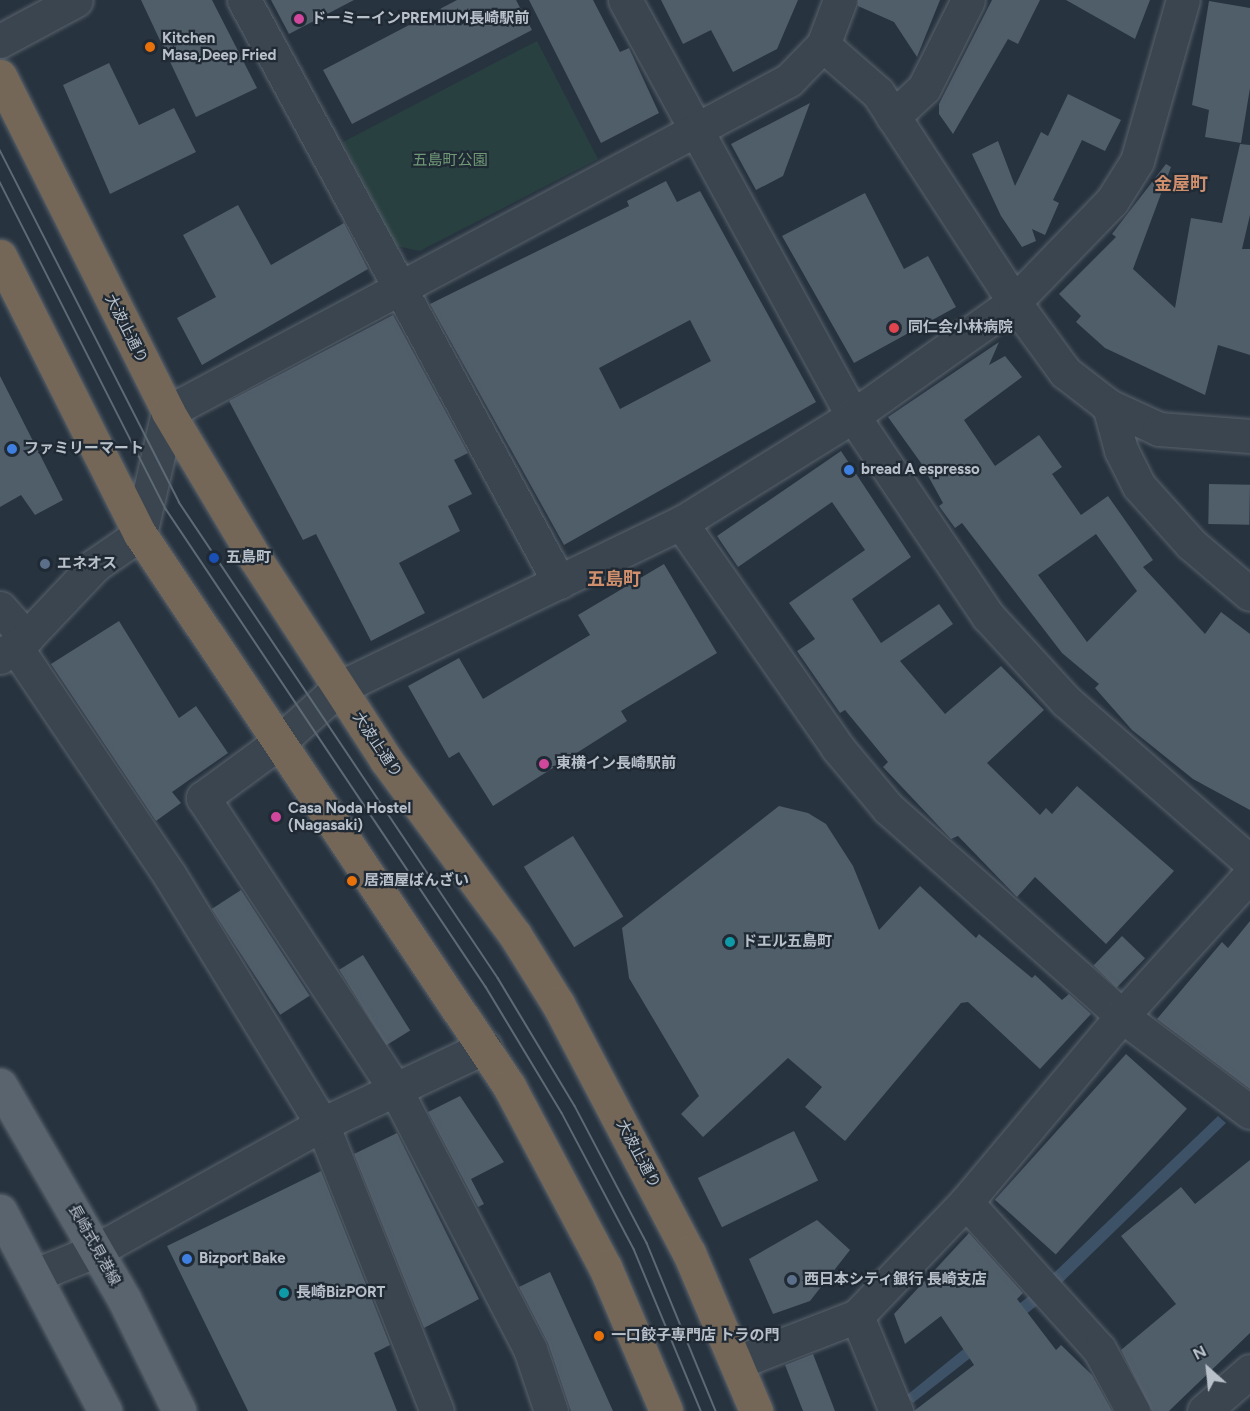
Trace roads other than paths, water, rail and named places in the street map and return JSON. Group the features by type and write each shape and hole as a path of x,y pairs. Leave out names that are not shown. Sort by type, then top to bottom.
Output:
{"highway":[{"name":"大波止通り","path":"0,76 168,412 339,688 558,1004 689,1253 738,1362 756,1411"},
{"path":"0,256 141,534 278,743 485,1047 605,1267 666,1411"}],"main road":[{"name":"長崎式見港線","path":"0,1085 97,1250 179,1411"},
{"path":"0,1211 105,1411"}],"street":[{"path":"0,41 76,0"},
{"path":"244,0 559,582"},
{"path":"625,0 853,416 988,616 1066,701 1250,862"},
{"path":"14,647 95,565 141,534 168,412 401,290 789,80 823,45 840,0"},
{"path":"893,117 924,88 968,0"},
{"path":"551,1411 530,1349 395,1089 203,798 278,743 339,688 681,523 853,416 1014,302 1112,201 1137,162 1183,0"},
{"path":"823,45 878,93 1014,302 1065,372 1109,406 1159,429 1250,436"},
{"path":"1109,406 1121,450 1139,486 1191,544 1250,594"},
{"path":"681,523 837,747 888,808 1122,1016 1250,1112"},
{"path":"0,608 14,647 170,876 322,1124 437,1411"},
{"path":"738,1362 857,1316 966,1202 1122,1016 1250,875"},
{"path":"35,1275 97,1250 322,1124 485,1047"},
{"path":"966,1202 1099,1348 1133,1411"},
{"path":"857,1316 896,1411"},
{"path":"1204,1411 1250,1371"}],"water":[{"path":"1218,1116 1226,1123 1044,1300 913,1403 907,1395 1035,1291"}],"tram line":[{"path":"0,150 179,502 498,978 575,1106 647,1243 716,1411"},
{"path":"0,182 166,509 486,987 562,1113 634,1249 701,1411"}],"place":[{"name":"ドーミーインPREMIUM長崎駅前","path":"299,19"},
{"name":"Kitchen Masa,Deep Fried","path":"150,47"},
{"name":"同仁会小林病院","path":"894,328"},
{"name":"ファミリーマート","path":"12,449"},
{"name":"bread A espresso","path":"849,470"},
{"name":"五島町","path":"214,558"},
{"name":"エネオス","path":"45,564"},
{"name":"東横イン長崎駅前","path":"544,764"},
{"name":"Casa Noda Hostel (Nagasaki)","path":"276,817"},
{"name":"居酒屋ばんざい","path":"352,881"},
{"name":"ドエル五島町","path":"730,942"},
{"name":"Bizport Bake","path":"187,1259"},
{"name":"西日本シティ銀行 長崎支店","path":"792,1280"},
{"name":"長崎BizPORT","path":"284,1293"},
{"name":"一口餃子専門店 トラの門","path":"599,1336"}],"district":[{"name":"金屋町","path":"1181,184"},
{"name":"五島町","path":"614,579"}],"park label":[{"name":"五島町公園","path":"450,161"}]}
